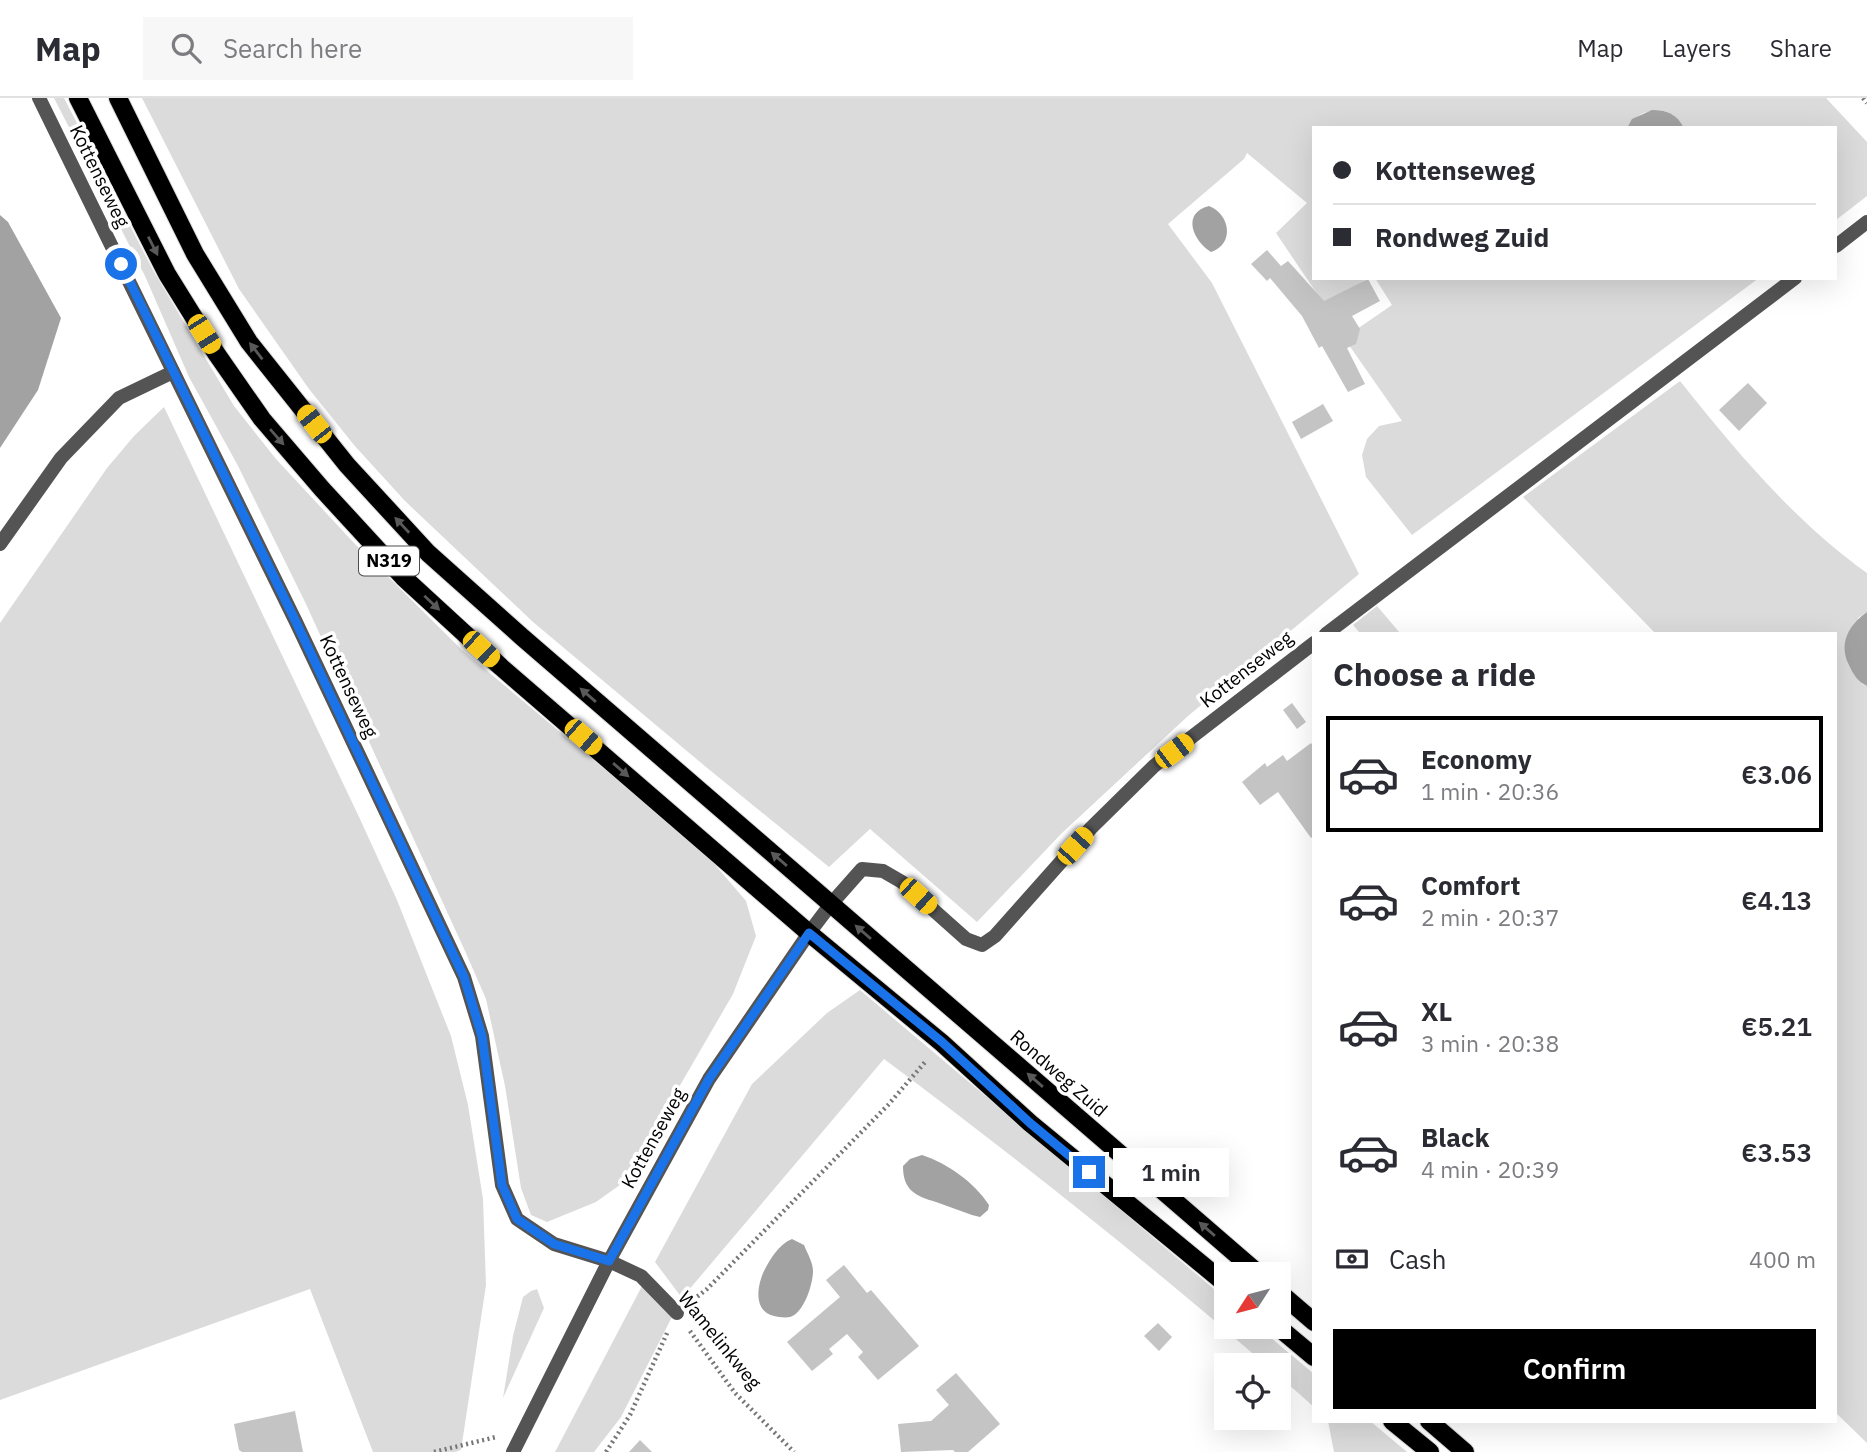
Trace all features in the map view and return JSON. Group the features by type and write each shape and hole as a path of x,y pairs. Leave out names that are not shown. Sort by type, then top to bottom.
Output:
{"main road":[{"name":"Kottenseweg","path":"78,98 167,274 216,354 262,419 322,489 403,577 501,667 809,933"},
{"name":"N319","path":"118,98 195,254 249,342 347,465 428,554 831,904"},
{"name":"Rondweg Zuid","path":"831,904 1245,1262"},
{"name":"N319","path":"809,933 942,1042 1030,1123 1214,1274"},
{"path":"1292,1303 1312,1320"},
{"path":"1292,1339 1312,1355"},
{"path":"1394,1423 1430,1452"},
{"path":"1431,1423 1465,1452"}],"street":[{"name":"Kottenseweg","path":"39,98 296,622 464,977 482,1036 502,1185 517,1219 554,1244 609,1261"},
{"path":"1837,245 1867,222"},
{"path":"1329,632 1792,280"},
{"path":"0,544 61,458 119,398 173,372"},
{"name":"Kottenseweg","path":"513,1452 609,1261 709,1079 809,933 862,869 883,871 902,882 966,939 982,945 995,936 1091,828 1154,766 1312,645"},
{"name":"Wamelinkweg","path":"609,1261 641,1276 677,1313"}],"path":[{"path":"1863,98 1867,103"},
{"path":"606,1452 630,1415 677,1313 707,1289 869,1125 942,1042"},
{"name":"Wamelinkweg","path":"677,1313 735,1393 794,1452"},
{"path":"434,1452 524,1431"}],"shaded area":[{"path":"54,98 64,98 154,272 234,406 276,459 354,543 462,650 705,853 746,901 756,936 733,994 624,1182 596,1202 547,1222 531,1215 521,1188 505,1086 486,999 305,602 237,464 189,377 145,276"},
{"path":"142,98 1826,98 1867,142 1867,196 1837,219 1837,126 1683,126 1672,114 1656,110 1640,115 1629,126 1312,126 1312,280 1365,280 1326,307 1276,233 1307,203 1247,153 1244,159 1168,224 1212,283 1359,574 1188,716 1062,833 977,922 870,829 829,867 533,622 405,501 354,445 309,389 239,289"},
{"path":"1652,110 1662,111 1678,119 1683,126 1628,126 1632,119"},
{"path":"1209,206 1222,215 1227,229 1224,243 1211,252 1199,241 1193,227 1195,215"},
{"path":"0,215 8,222 61,318 38,390 0,448"},
{"path":"1376,280 1756,280 1412,535 1366,477 1362,455 1367,439 1379,426 1402,421 1344,338 1392,305"},
{"path":"1680,381 1767,484 1815,531 1867,573 1867,612 1858,618 1862,684 1867,686 1867,1443 1837,1414 1837,632 1654,632 1523,497"},
{"path":"164,407 397,900 451,1036 468,1105 483,1199 486,1285 461,1450 455,1452 373,1452 310,1289 0,1400 0,623 107,468 134,436"},
{"path":"1377,606 1399,632 1359,632 1353,625"},
{"path":"1867,612 1867,686 1852,672 1846,657 1845,642 1850,629"},
{"path":"860,990 1214,1289 1214,1321 1078,1209 884,1059 682,1298 655,1262 752,1084 827,1013"},
{"path":"922,1155 960,1175 983,1197 989,1205 988,1210 980,1217 972,1215 912,1191 905,1181 903,1166 910,1159"},
{"path":"792,1239 804,1245 810,1258 813,1271 811,1283 800,1310 788,1317 776,1316 767,1313 760,1304 760,1284 772,1257 783,1244"},
{"path":"642,1286 674,1313 621,1417 594,1452 555,1452"},
{"path":"537,1289 544,1308 503,1398 513,1336 523,1297"},
{"path":"1235,1339 1272,1339 1289,1353 1252,1353"},
{"path":"1291,1355 1312,1372 1312,1405 1291,1387"},
{"path":"1328,1423 1372,1423 1407,1452 1334,1452"}],"building":[{"path":"1267,250 1281,266 1288,261 1324,301 1369,280 1380,301 1352,316 1360,329 1356,344 1347,348 1365,384 1348,392 1302,316 1270,278 1267,281 1251,264"},
{"path":"1748,383 1767,403 1739,431 1719,410"},
{"path":"1323,404 1333,421 1301,439 1292,422"},
{"path":"1292,703 1306,722 1297,729 1283,710"},
{"path":"1312,744 1311,838 1278,792 1260,805 1242,782 1265,763 1267,767 1283,755 1287,761"},
{"path":"844,1265 867,1293 871,1290 919,1346 878,1380 858,1357 863,1352 847,1334 829,1349 833,1354 812,1371 787,1342 840,1297 826,1280"},
{"path":"1158,1323 1172,1337 1159,1351 1144,1336"},
{"path":"956,1373 1000,1424 968,1452 901,1452 898,1424 931,1421 949,1405 936,1390"},
{"path":"295,1411 303,1452 239,1450 234,1424"},
{"path":"640,1440 652,1452 629,1452"}],"route":[{"path":"121,264 296,622 464,977 482,1036 502,1185 517,1219 554,1244 609,1261 709,1079 809,933 942,1042 1030,1123 1089,1172"}]}
